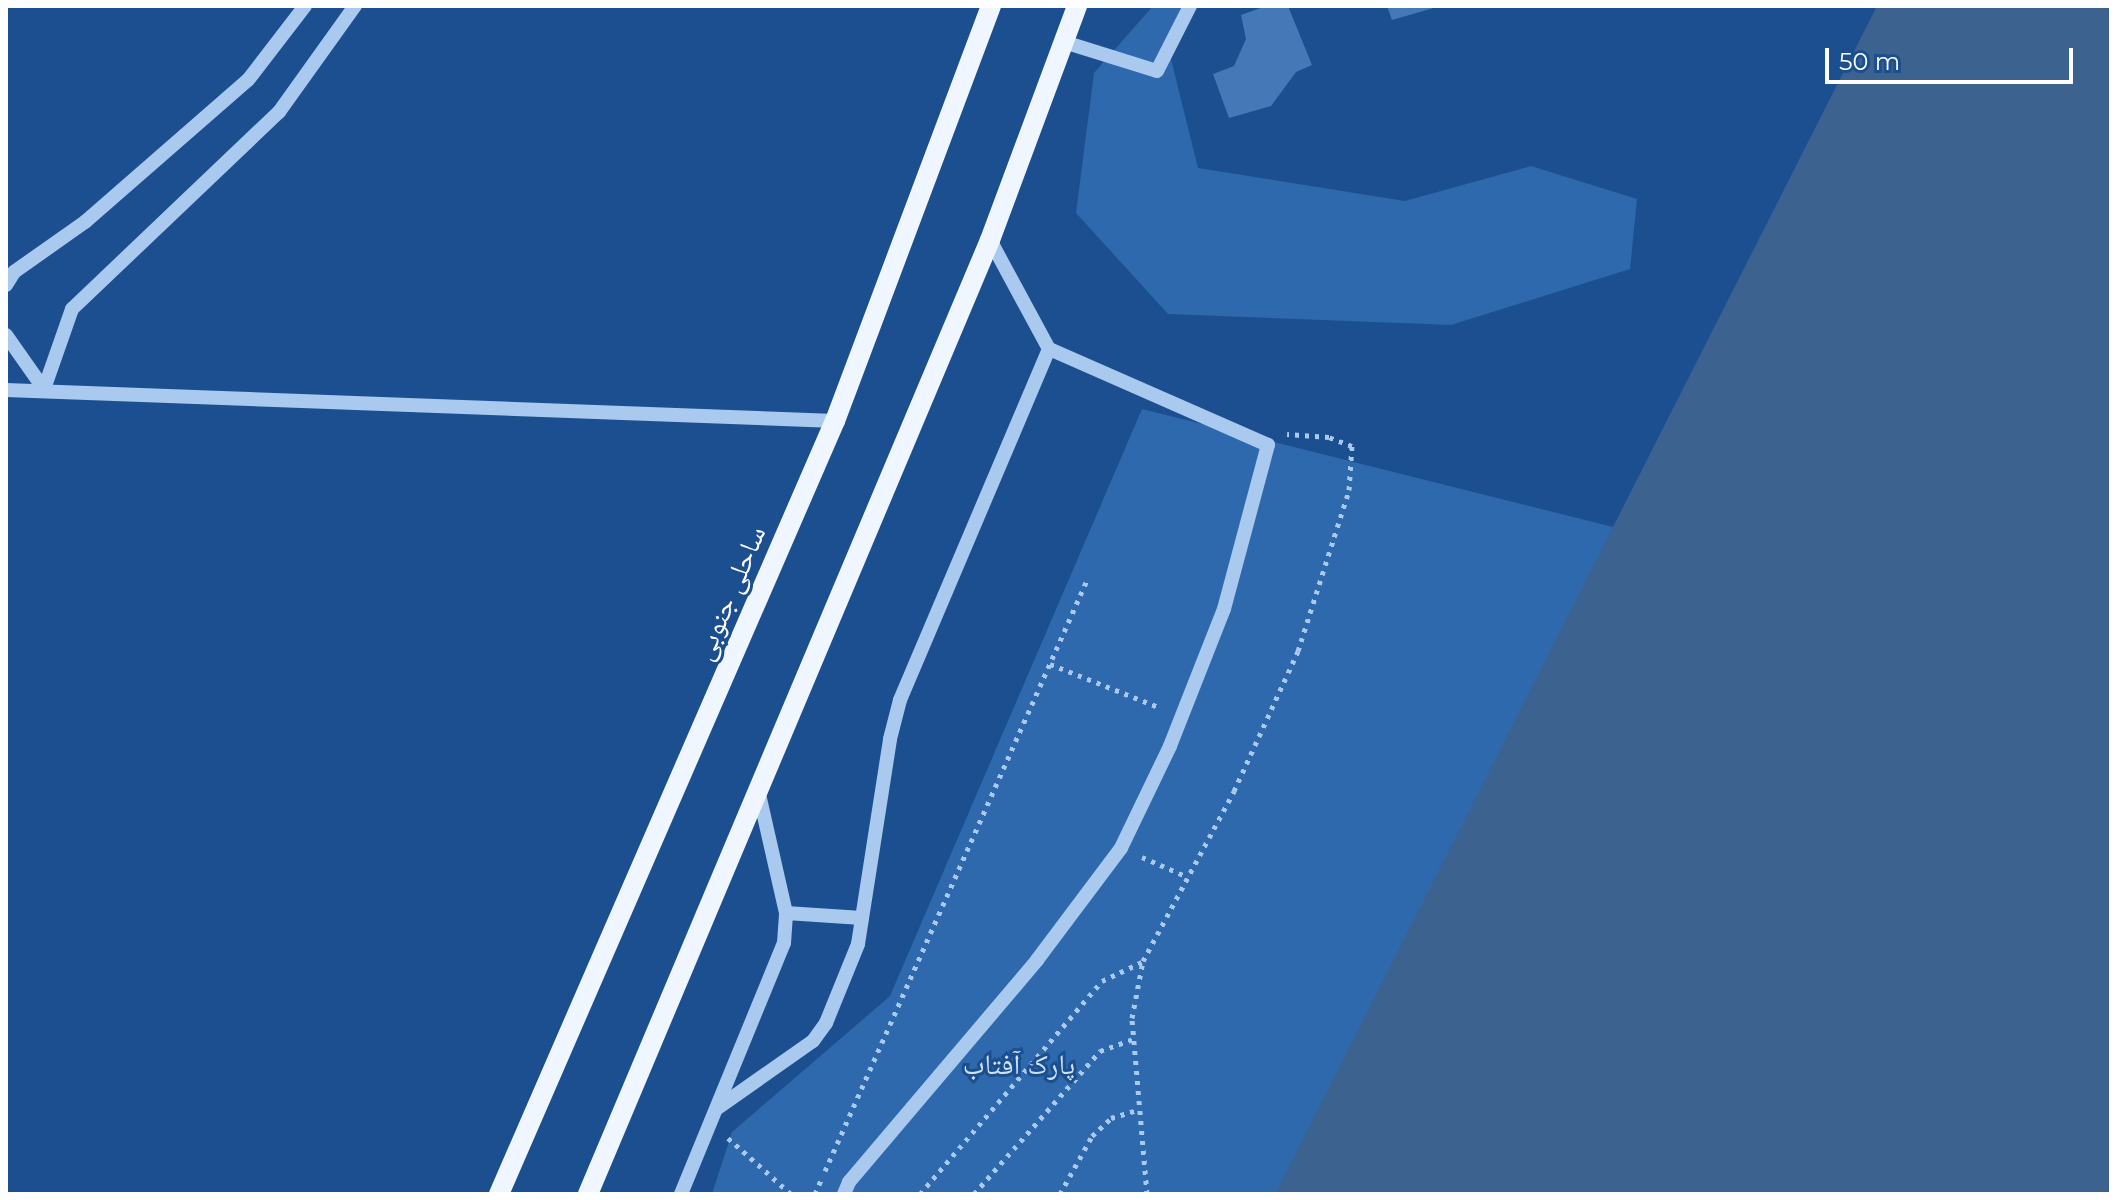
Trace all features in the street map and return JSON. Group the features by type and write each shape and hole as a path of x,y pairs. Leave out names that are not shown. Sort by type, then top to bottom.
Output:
{"main road":[{"name":"ساحلی جنوبی","path":"499,1194 835,421 991,6"},
{"path":"588,1194 990,240 1077,6"}],"street":[{"path":"6,285 14,272 85,222 248,80 305,6"},
{"path":"44,389 72,309 279,112 355,6"},
{"path":"1064,42 1157,71 1190,6"},
{"path":"844,1194 849,1182 1037,960 1121,848 1182,716 1224,609 1268,445 1049,349 990,240"},
{"path":"6,335 44,389"},
{"path":"719,1107 813,1041 820,1032 858,944 890,739 900,700 1049,349"},
{"path":"6,390 44,389 835,421"},
{"path":"681,1194 784,943 786,913 759,794"},
{"path":"786,913 862,918"}],"path":[{"path":"1147,1194 1137,1110 1132,1018 1143,961 1234,791 1298,651 1349,490 1352,446 1329,437 1291,432 1268,445"},
{"path":"815,1194 1087,580"},
{"path":"1050,664 1182,716"},
{"path":"1121,848 1188,877"},
{"path":"920,1194 1102,981 1143,961"},
{"path":"974,1194 1100,1051 1133,1039"},
{"path":"1060,1194 1092,1136 1111,1118 1137,1110"},
{"path":"712,1124 791,1194"}],"green space":[{"path":"1153,6 1194,6 1169,51 1198,168 1405,201 1531,166 1637,199 1630,269 1451,325 1168,314 1076,213 1094,73"},
{"name":"پارک آفتاب","path":"1142,409 1613,527 1301,1194 712,1194 732,1132 890,996"}],"shaded area":[{"path":"1877,6 2111,6 2111,1194 1275,1194"}],"building":[{"path":"1266,6 1288,6 1312,65 1296,72 1271,106 1229,118 1213,74 1234,66 1246,39 1241,15"},
{"path":"1387,6 1437,6 1437,7 1392,20"}]}
